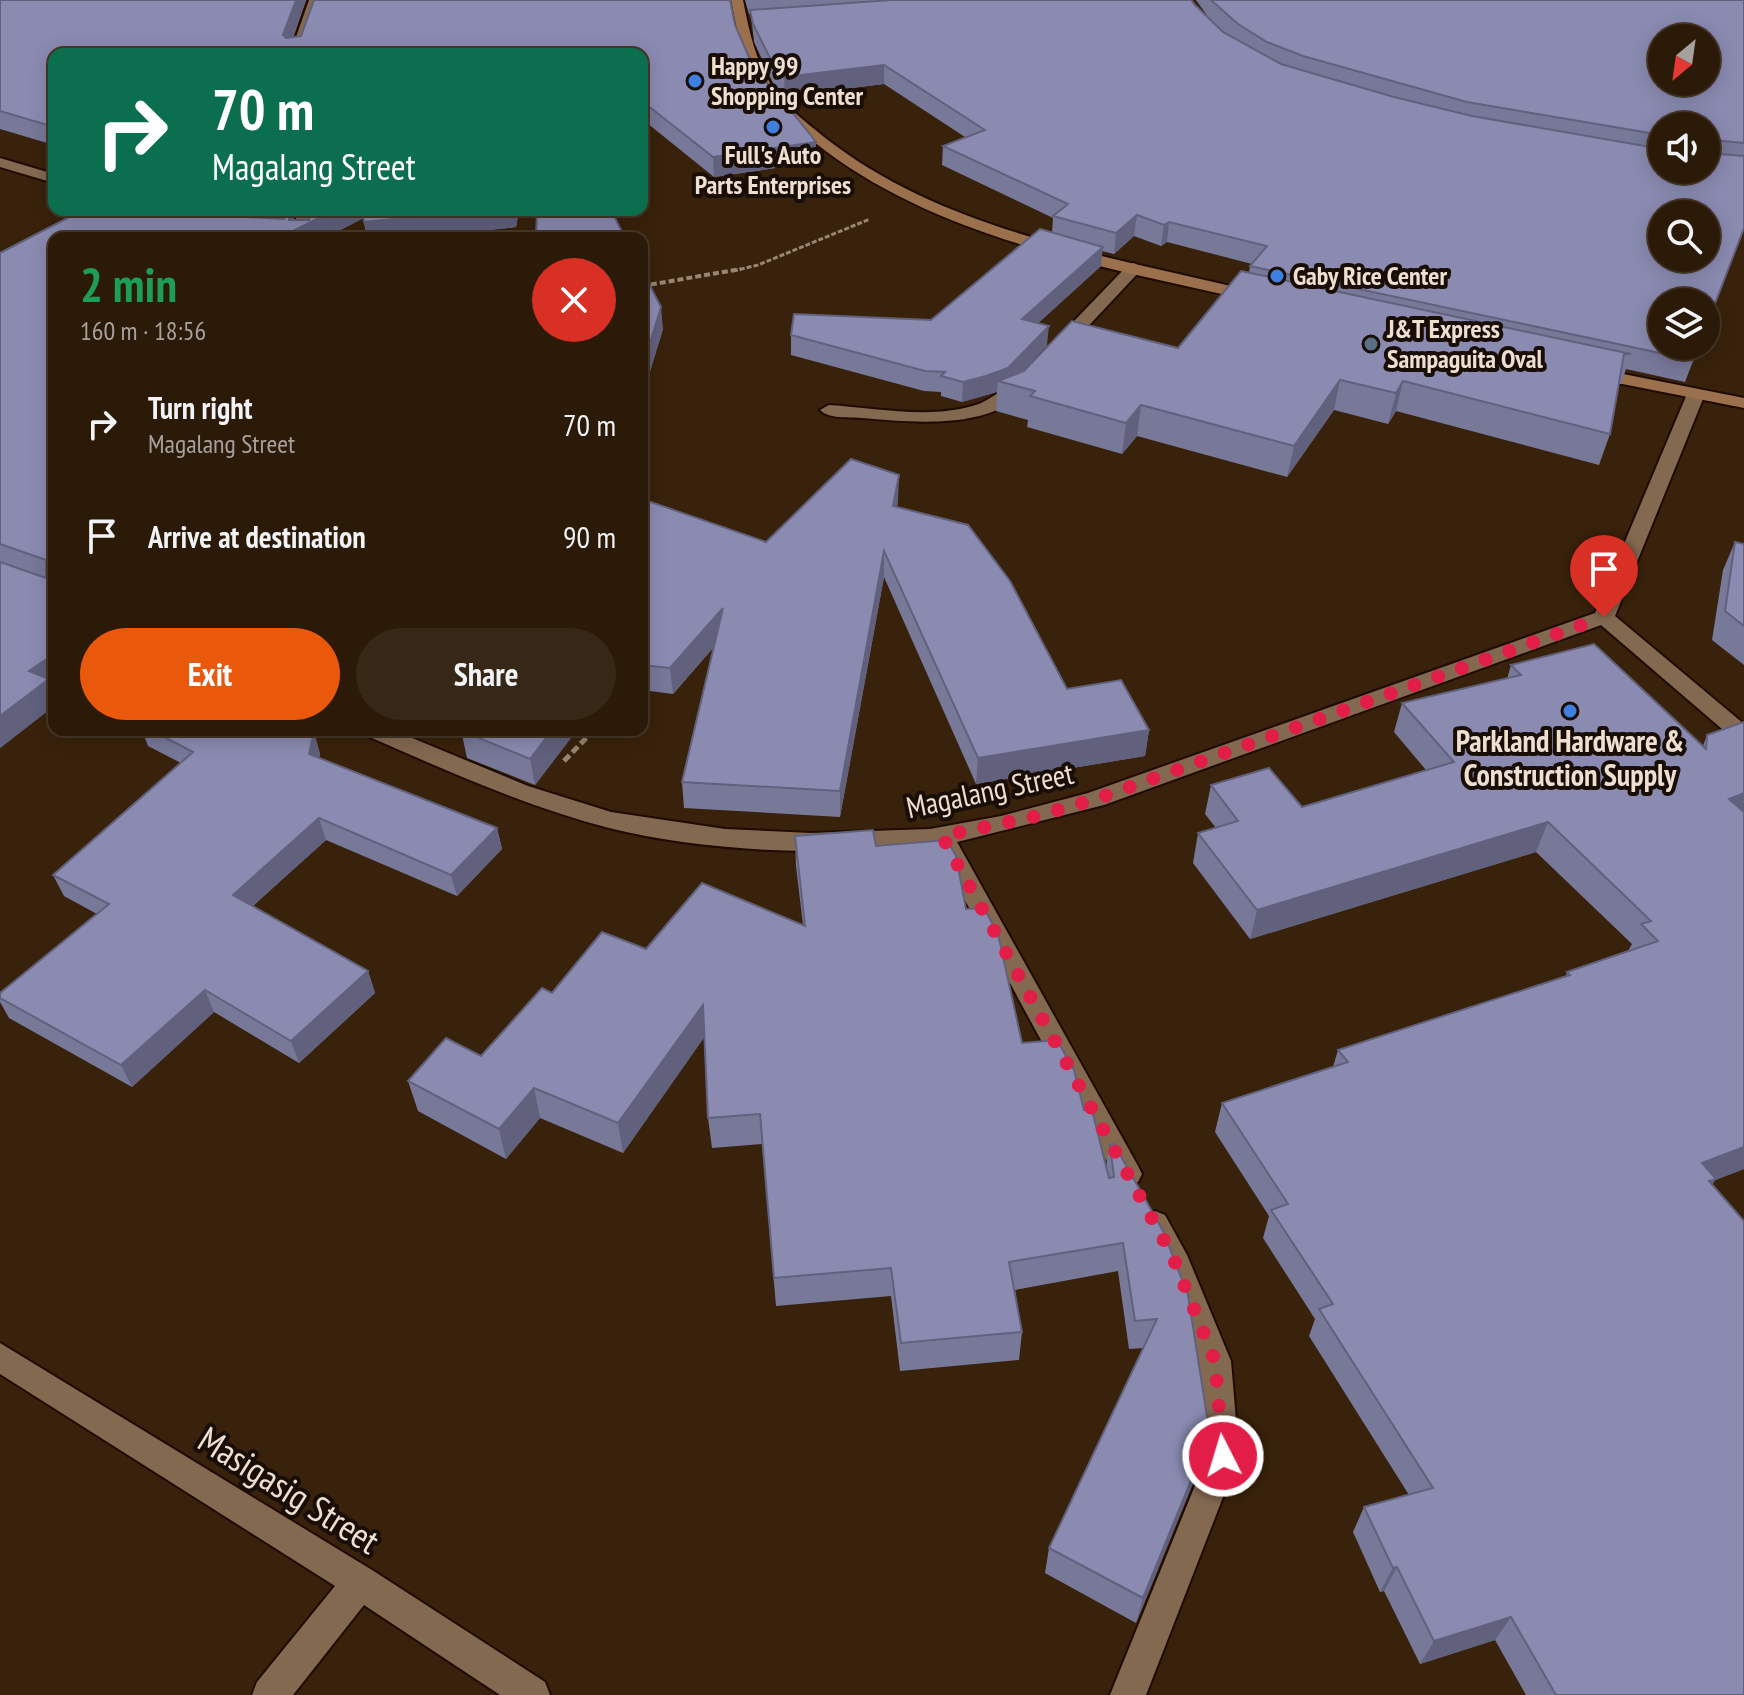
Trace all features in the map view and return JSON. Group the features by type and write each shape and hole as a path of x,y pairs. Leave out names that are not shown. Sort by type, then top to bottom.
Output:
{"street":[{"path":"298,48 315,0"},
{"path":"737,0 745,43 766,89 815,139 861,172 914,198 973,221 1134,268 1275,302"},
{"path":"0,162 48,177"},
{"path":"829,410 964,414 990,408 1014,395 1134,268"},
{"path":"1579,369 1744,403"},
{"path":"1696,394 1604,617 1744,736"},
{"name":"Magalang Street","path":"388,736 531,795 611,819 703,837 817,842 942,836 1033,817 1096,799 1604,617"},
{"path":"942,836 1172,1255 1215,1361 1223,1456 1128,1695"},
{"name":"Masigasig Street","path":"0,1357 360,1582 532,1695"},
{"path":"270,1695 360,1582"}],"path":[{"path":"648,285 708,277 758,265 793,253 914,198"}],"building":[{"path":"0,0 296,0 283,35 286,38 301,36 314,0 730,0 735,25 755,71 816,142 713,157 648,106 648,48 48,48 48,125 0,111"},
{"path":"892,0 1191,0 1223,32 1281,64 1472,116 1648,147 1648,184 1720,184 1720,154 1744,156 1744,228 1720,291 1720,288 1648,288 1648,350 1250,266 1267,246 1169,222 1164,225 1137,215 1116,233 1053,216 1068,204 943,146 985,130 884,65 784,77 774,66 753,24 750,10"},
{"path":"1211,0 1744,0 1744,143 1720,141 1720,112 1648,112 1648,133 1467,102 1303,56 1267,42 1238,24"},
{"path":"71,216 284,219 283,216 289,216 289,220 309,220 309,216 323,216 291,232 48,232 48,658 29,671 48,680 0,716 0,562 46,578 46,560 0,544 0,253"},
{"path":"363,216 424,216 364,222"},
{"path":"537,216 614,216 622,232 536,232"},
{"path":"1040,229 1103,247 1022,319 1049,326 1008,368 963,382 941,376 945,372 925,371 791,335 794,314 931,320"},
{"path":"1241,271 1631,354 1624,354 1610,434 1403,381 1396,393 1340,380 1294,446 1141,405 1126,423 1030,396 1035,391 998,381 1024,371 1072,321 1178,348"},
{"path":"648,282 661,307 648,349"},
{"path":"851,459 899,475 893,506 968,525 1010,581 1067,689 1121,680 1149,730 978,758 884,551 840,791 682,782 723,608 670,668 648,666 648,501 766,542"},
{"path":"1735,542 1744,544 1744,626 1725,611"},
{"path":"1594,644 1706,749 1707,735 1744,722 1744,793 1729,799 1744,812 1744,1147 1702,1163 1716,1179 1709,1181 1744,1221 1744,1695 1556,1695 1511,1617 1434,1641 1397,1567 1393,1568 1364,1507 1433,1488 1319,1309 1333,1304 1271,1210 1288,1204 1222,1103 1348,1062 1338,1050 1570,975 1567,972 1658,941 1641,924 1651,921 1548,822 1257,910 1198,833 1238,821 1211,785 1269,768 1302,807 1454,762 1402,703 1521,675 1511,665"},
{"path":"162,736 313,736 309,754 497,828 451,875 319,818 233,895 368,971 291,1041 205,990 121,1065 0,998 0,993 109,904 53,875 193,752"},
{"path":"475,736 547,736 530,759"},
{"path":"873,830 876,846 947,840 956,856 966,909 984,908 998,934 1022,1043 1057,1040 1074,1070 1084,1110 1092,1110 1109,1178 1114,1177 1110,1145 1114,1144 1163,1231 1188,1295 1208,1423 1212,1429 1143,1598 1049,1548 1157,1319 1135,1321 1123,1243 1009,1262 1022,1332 901,1343 891,1268 774,1278 760,1114 708,1118 703,1005 618,1123 534,1088 499,1129 408,1081 446,1038 481,1056 542,988 552,993 602,932 646,949 702,883 805,926 795,836"}],"place":[{"name":"Happy 99 Shopping Center","path":"695,81"},
{"name":"Full's Auto Parts Enterprises","path":"773,127"},
{"name":"Gaby Rice Center","path":"1277,276"},
{"name":"J&T Express Sampaguita Oval","path":"1371,344"},
{"name":"Parkland Hardware & Construction Supply","path":"1570,711"}],"route":[{"path":"1223,1456 1215,1361 1172,1255 942,836 1033,817 1096,799 1604,617"}]}
